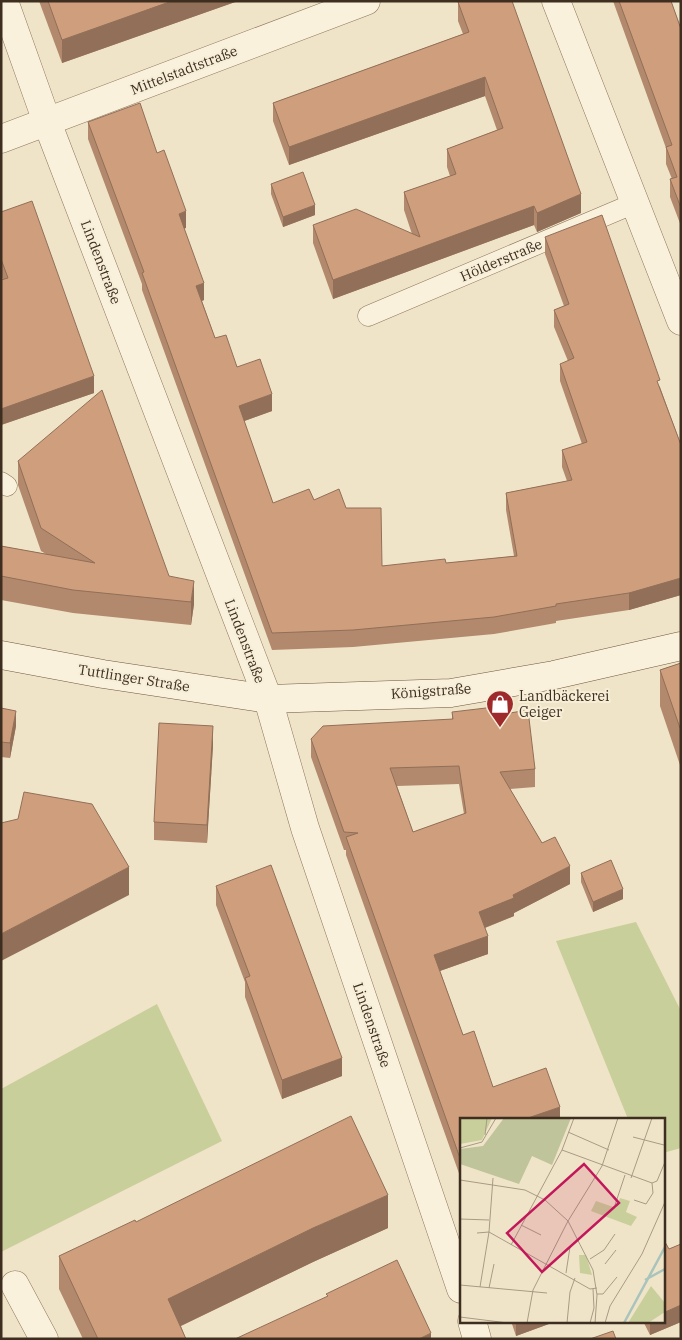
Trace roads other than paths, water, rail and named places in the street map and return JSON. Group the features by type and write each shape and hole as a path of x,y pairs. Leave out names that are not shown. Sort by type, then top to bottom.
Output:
{"street":[{"name":"Lindenstraße","path":"4,1 47,122 268,699 305,828 460,1286"},
{"name":"Mittelstadtstraße","path":"1,139 366,1"},
{"path":"556,1 681,321"},
{"name":"Königstraße","path":"268,699 451,692 554,675 681,646"},
{"name":"Tuttlinger Straße","path":"1,655 103,674 268,699"},
{"path":"15,1285 44,1339"},
{"path":"472,1322 478,1339"}],"lane":[{"name":"Hölderstraße","path":"368,316 634,203"}],"place":[{"name":"Landbäckerei Geiger","path":"500,728"}]}
